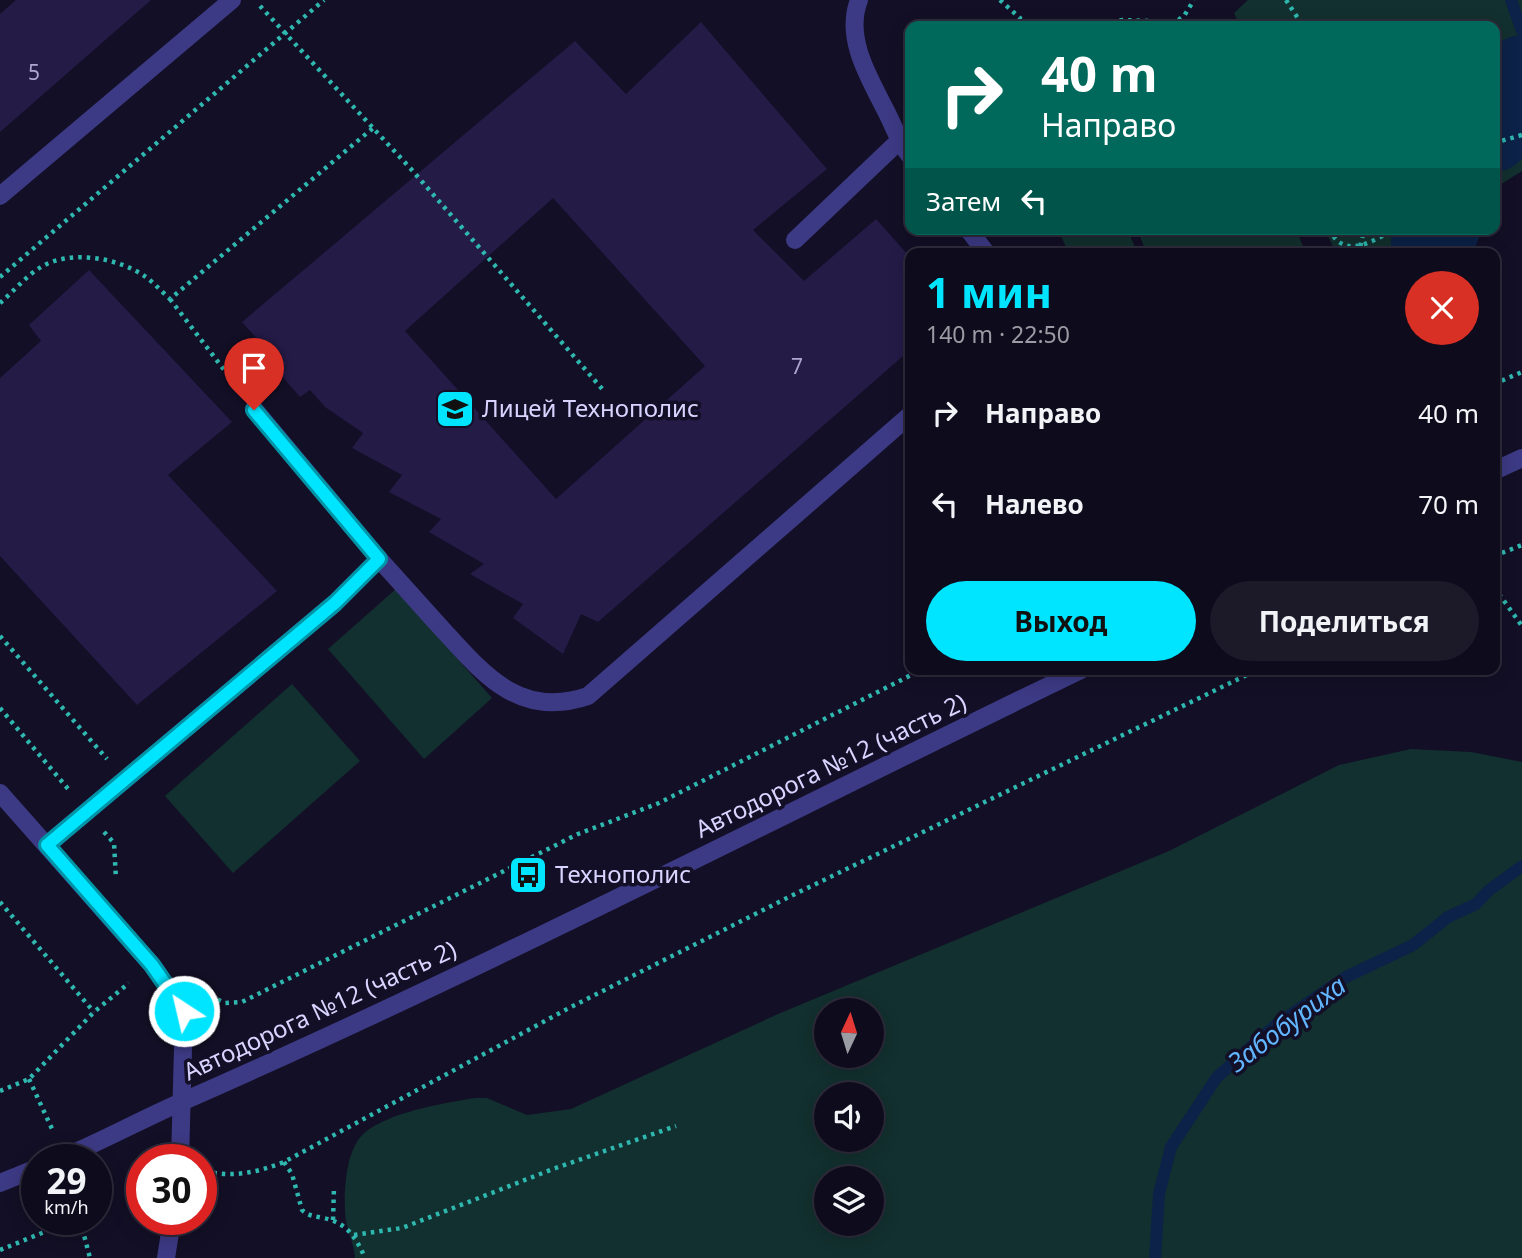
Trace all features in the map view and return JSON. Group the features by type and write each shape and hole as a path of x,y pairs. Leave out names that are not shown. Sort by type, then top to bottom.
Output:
{"street":[{"path":"0,196 232,0"},
{"path":"859,0 854,28 861,61 905,148"},
{"path":"795,240 900,140"},
{"path":"254,410 379,559 484,674 513,694 543,703 567,703 588,696 905,419"},
{"path":"1500,468 1522,458"},
{"path":"47,845 335,603 379,559"},
{"name":"Автодорога №12 (часть 2)","path":"93,1144 301,1050 680,868 1071,675"},
{"path":"0,793 152,965 184,1011 181,1144"},
{"path":"0,1184 21,1175"},
{"path":"166,1258 170,1235"}],"path":[{"path":"255,0 373,128 604,391"},
{"path":"0,277 324,0"},
{"path":"1000,0 1025,21"},
{"path":"1176,21 1184,16 1194,0"},
{"path":"1286,0 1300,21"},
{"path":"1117,21 1149,21"},
{"path":"170,299 373,128"},
{"path":"1500,142 1522,135"},
{"path":"1334,235 1341,243 1360,248 1386,235"},
{"path":"1360,248 1363,235"},
{"path":"0,303 41,267 59,259 87,257 119,264 145,276 170,299 232,379"},
{"path":"1500,381 1522,372"},
{"path":"1500,554 1522,545"},
{"path":"1500,595 1522,626"},
{"path":"0,636 125,779"},
{"path":"204,989 212,999 225,1003 242,1002 578,834 659,803 911,675"},
{"path":"217,1173 232,1175 255,1173 284,1163 434,1079 593,995 866,859 1247,675"},
{"path":"0,708 114,843 117,888"},
{"path":"0,902 94,1012"},
{"path":"0,1091 30,1079 94,1012 152,965"},
{"path":"30,1079 55,1144"},
{"path":"354,1235 402,1228 554,1169 677,1126"},
{"path":"284,1163 292,1174 306,1214 333,1220 354,1235 365,1258"},
{"path":"333,1220 336,1199 334,1187"},
{"path":"0,1250 38,1235"},
{"path":"82,1235 90,1258"}],"green space":[{"path":"1248,0 1522,0 1522,171 1500,185 1500,21 1238,21 1234,13"},
{"path":"1061,235 1130,235 1135,248 1066,248"},
{"path":"1139,235 1298,235 1304,248 1145,248"},
{"path":"1328,235 1419,235 1399,248 1333,248"},
{"path":"396,589 492,698 424,759 328,649"},
{"path":"292,684 360,761 233,873 165,796"},
{"path":"1411,749 1471,752 1522,762 1522,1258 355,1258 345,1217 346,1175 357,1142 365,1132 378,1124 411,1111 475,1098 487,1098 527,1115 571,1109 814,999 814,1068 884,1068 884,998 816,998 1169,851 1339,765"}],"building":[{"path":"16,0 151,0 0,132 0,14"},
{"path":"701,22 827,169 753,230 804,281 876,219 905,251 905,354 598,622 581,614 563,654 513,618 523,604 470,574 484,564 429,532 441,519 389,492 402,475 352,448 363,433 325,407 310,390 300,397 267,359 272,356 242,322 575,41 626,94","holes":["553,198 705,366 556,499 405,331"]},
{"path":"89,270 232,422 168,475 277,591 137,705 0,556 0,378 41,341 29,325"}],"waterway":[{"path":"1511,0 1522,31"},
{"name":"Забобуриха","path":"1500,122 1522,71"},
{"name":"Забобуриха","path":"1428,248 1427,244 1437,235"},
{"path":"1423,248 1427,244"},
{"name":"Забобуриха","path":"1155,1258 1159,1194 1171,1147 1217,1077 1277,1024 1346,977 1413,945 1448,917 1476,904 1488,891 1522,866"}],"place":[{"name":"Лицей Технополис","path":"455,409"},
{"name":"Технополис","path":"528,875"}],"route":[{"path":"184,1011 152,965 47,845 335,603 379,559 254,410"}]}
